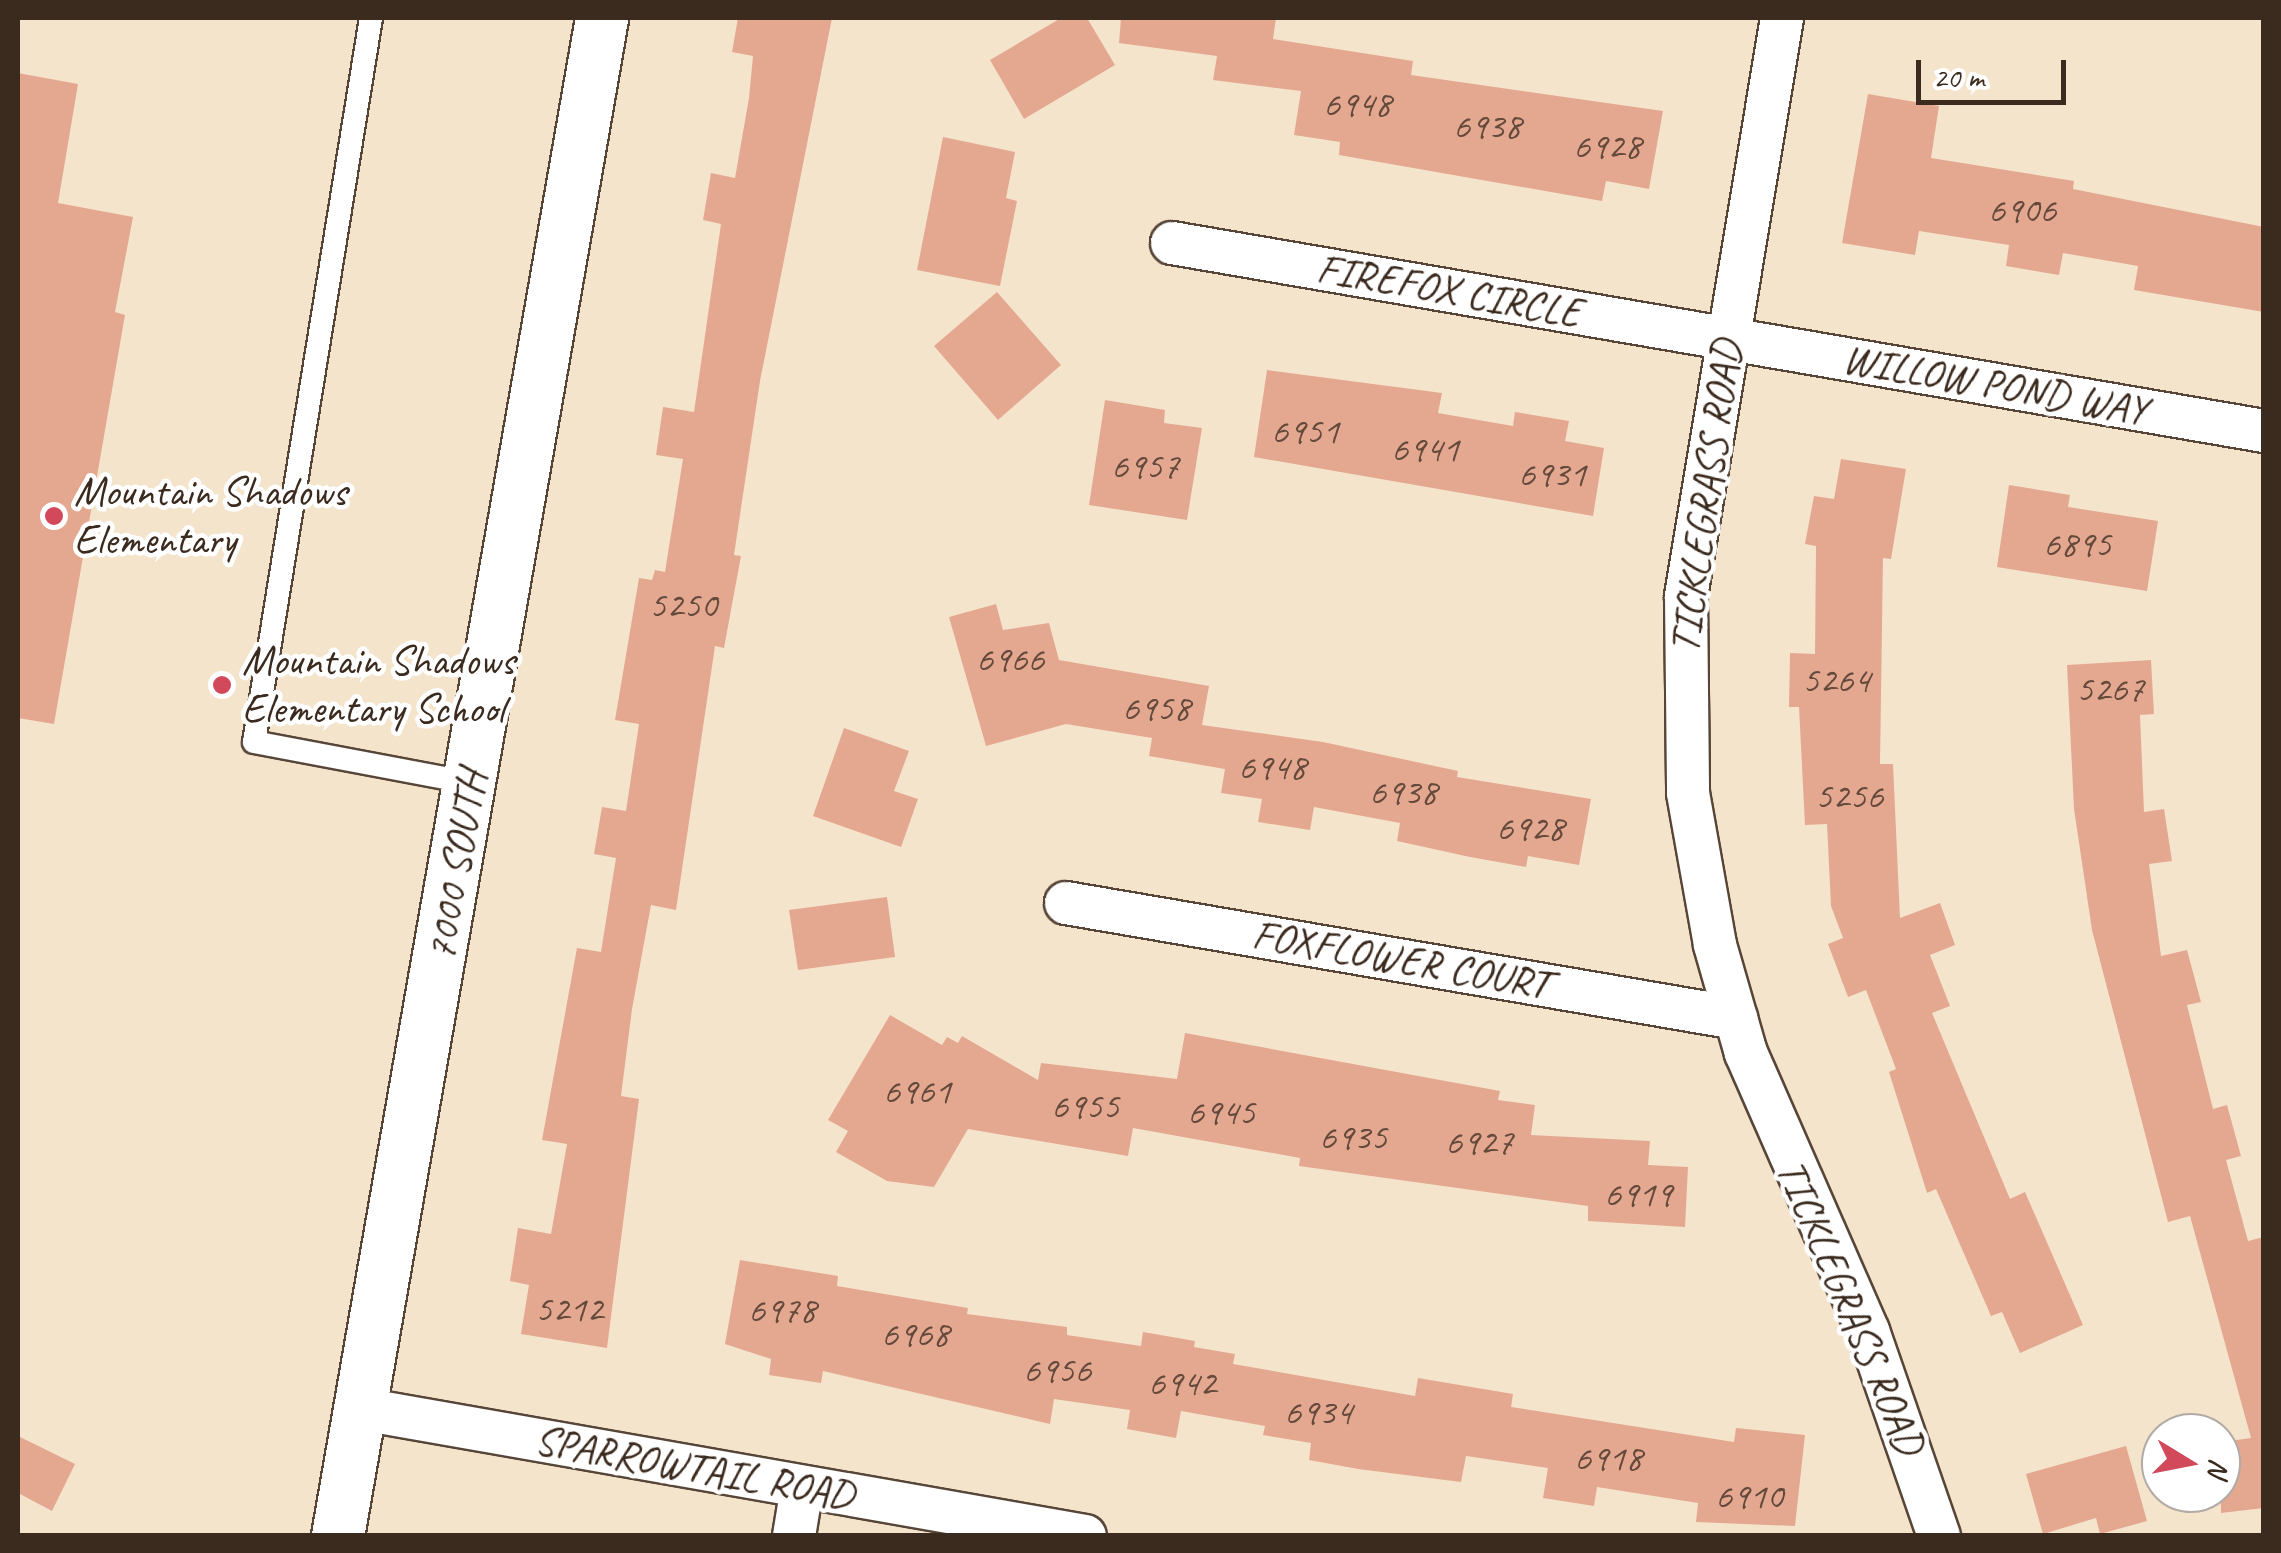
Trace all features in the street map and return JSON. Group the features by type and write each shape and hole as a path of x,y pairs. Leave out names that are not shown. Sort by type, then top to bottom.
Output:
{"street":[{"name":"7000 SOUTH","path":"338,1536 602,18"},
{"name":"TICKLEGRASS ROAD","path":"1782,18 1686,596 1682,707 1699,872 1736,1018 1773,1126 1868,1330 1939,1536"},
{"name":"FIREFOX CIRCLE","path":"1172,243 1727,340"},
{"name":"WILLOW POND WAY","path":"1727,340 2264,431"},
{"name":"FOXFLOWER COURT","path":"1066,903 1736,1018"},
{"name":"SPARROWTAIL ROAD","path":"362,1409 1085,1536"},
{"path":"794,1536 802,1487"}],"lane":[{"path":"371,18 254,742 472,782"}],"building":[{"path":"738,18 832,18 760,381 734,555 741,556 724,648 715,646 676,910 651,905 632,1009 621,1096 639,1099 607,1348 521,1334 529,1285 510,1281 518,1228 551,1234 567,1144 542,1140 577,948 601,952 616,858 594,854 602,807 626,811 639,724 615,720 639,578 652,580 655,570 665,572 683,459 656,455 663,407 694,412 721,224 703,220 711,173 735,178 753,56 732,52"},
{"path":"1061,18 1087,18 1115,65 1024,119 990,60"},
{"path":"1121,18 1276,18 1273,39 1413,61 1411,75 1663,111 1649,189 1606,181 1602,201 1339,155 1340,142 1294,135 1301,91 1213,80 1217,56 1119,43"},
{"name":"Mountain Shadows Elementary","path":"18,73 78,84 58,203 133,217 115,312 125,315 54,724 18,718"},
{"path":"1868,94 1939,106 1931,158 2074,181 2073,189 2264,227 2264,312 2134,290 2138,266 2063,253 2059,275 2006,266 2009,245 1919,231 1915,255 1842,243"},
{"path":"943,137 1015,152 1006,198 1017,201 1000,286 917,270"},
{"path":"997,292 1061,365 998,420 934,346"},
{"path":"1267,370 1442,393 1438,413 1513,426 1515,412 1569,421 1565,441 1604,448 1593,516 1254,457"},
{"path":"1105,400 1165,410 1164,423 1202,428 1187,520 1089,505"},
{"path":"1841,459 1906,469 1891,559 1883,558 1880,764 1893,764 1900,918 1940,903 1955,945 1930,955 1950,1006 1932,1013 2010,1199 2025,1192 2083,1325 2020,1353 2002,1312 1991,1316 1936,1189 1927,1193 1889,1072 1896,1069 1866,990 1848,997 1828,944 1843,938 1831,906 1827,824 1805,825 1799,707 1789,707 1790,653 1815,654 1816,546 1805,544 1814,496 1834,499"},
{"path":"2009,485 2070,495 2068,507 2158,521 2147,591 1997,567"},
{"path":"996,604 1003,630 1049,623 1059,660 1209,686 1202,725 1323,742 1458,771 1457,777 1591,799 1579,865 1528,856 1526,867 1470,857 1397,841 1400,823 1314,807 1310,830 1258,822 1262,799 1221,793 1225,769 1149,756 1152,738 1066,724 986,746 949,617"},
{"path":"2151,660 2154,714 2140,715 2144,812 2164,809 2172,861 2149,864 2161,956 2187,950 2201,1002 2187,1005 2213,1109 2227,1105 2241,1156 2226,1160 2248,1241 2264,1237 2264,1508 2241,1511 2241,1439 2251,1438 2190,1216 2168,1222 2092,930 2074,809 2067,665"},
{"path":"844,728 909,751 894,791 918,799 901,847 813,816"},
{"path":"887,897 895,957 798,970 789,910"},
{"path":"890,1015 942,1045 947,1037 958,1043 962,1036 1038,1080 1041,1063 1177,1079 1185,1033 1500,1091 1498,1100 1535,1105 1531,1135 1650,1141 1648,1165 1688,1167 1685,1227 1588,1221 1588,1206 1299,1166 1300,1158 1133,1128 1128,1156 968,1129 934,1187 887,1181 836,1152 848,1131 828,1120"},
{"path":"740,1260 838,1276 837,1286 968,1308 967,1314 1067,1327 1067,1335 1141,1346 1143,1332 1195,1341 1194,1347 1235,1354 1233,1364 1415,1396 1418,1378 1513,1394 1511,1407 1734,1442 1736,1428 1805,1435 1795,1526 1696,1522 1698,1503 1597,1487 1594,1506 1543,1498 1548,1468 1466,1456 1461,1482 1309,1460 1311,1443 1263,1435 1265,1426 1181,1411 1176,1438 1127,1429 1130,1410 1054,1399 1050,1424 823,1371 821,1383 769,1375 771,1359 725,1344"},
{"path":"18,1436 75,1464 52,1511 18,1493"},
{"path":"2126,1446 2141,1513 2145,1513 2147,1521 2100,1534 2096,1518 2043,1534 2026,1474"}],"place":[{"name":"Mountain Shadows Elementary","path":"54,516"},
{"name":"Mountain Shadows Elementary School","path":"222,685"}]}
